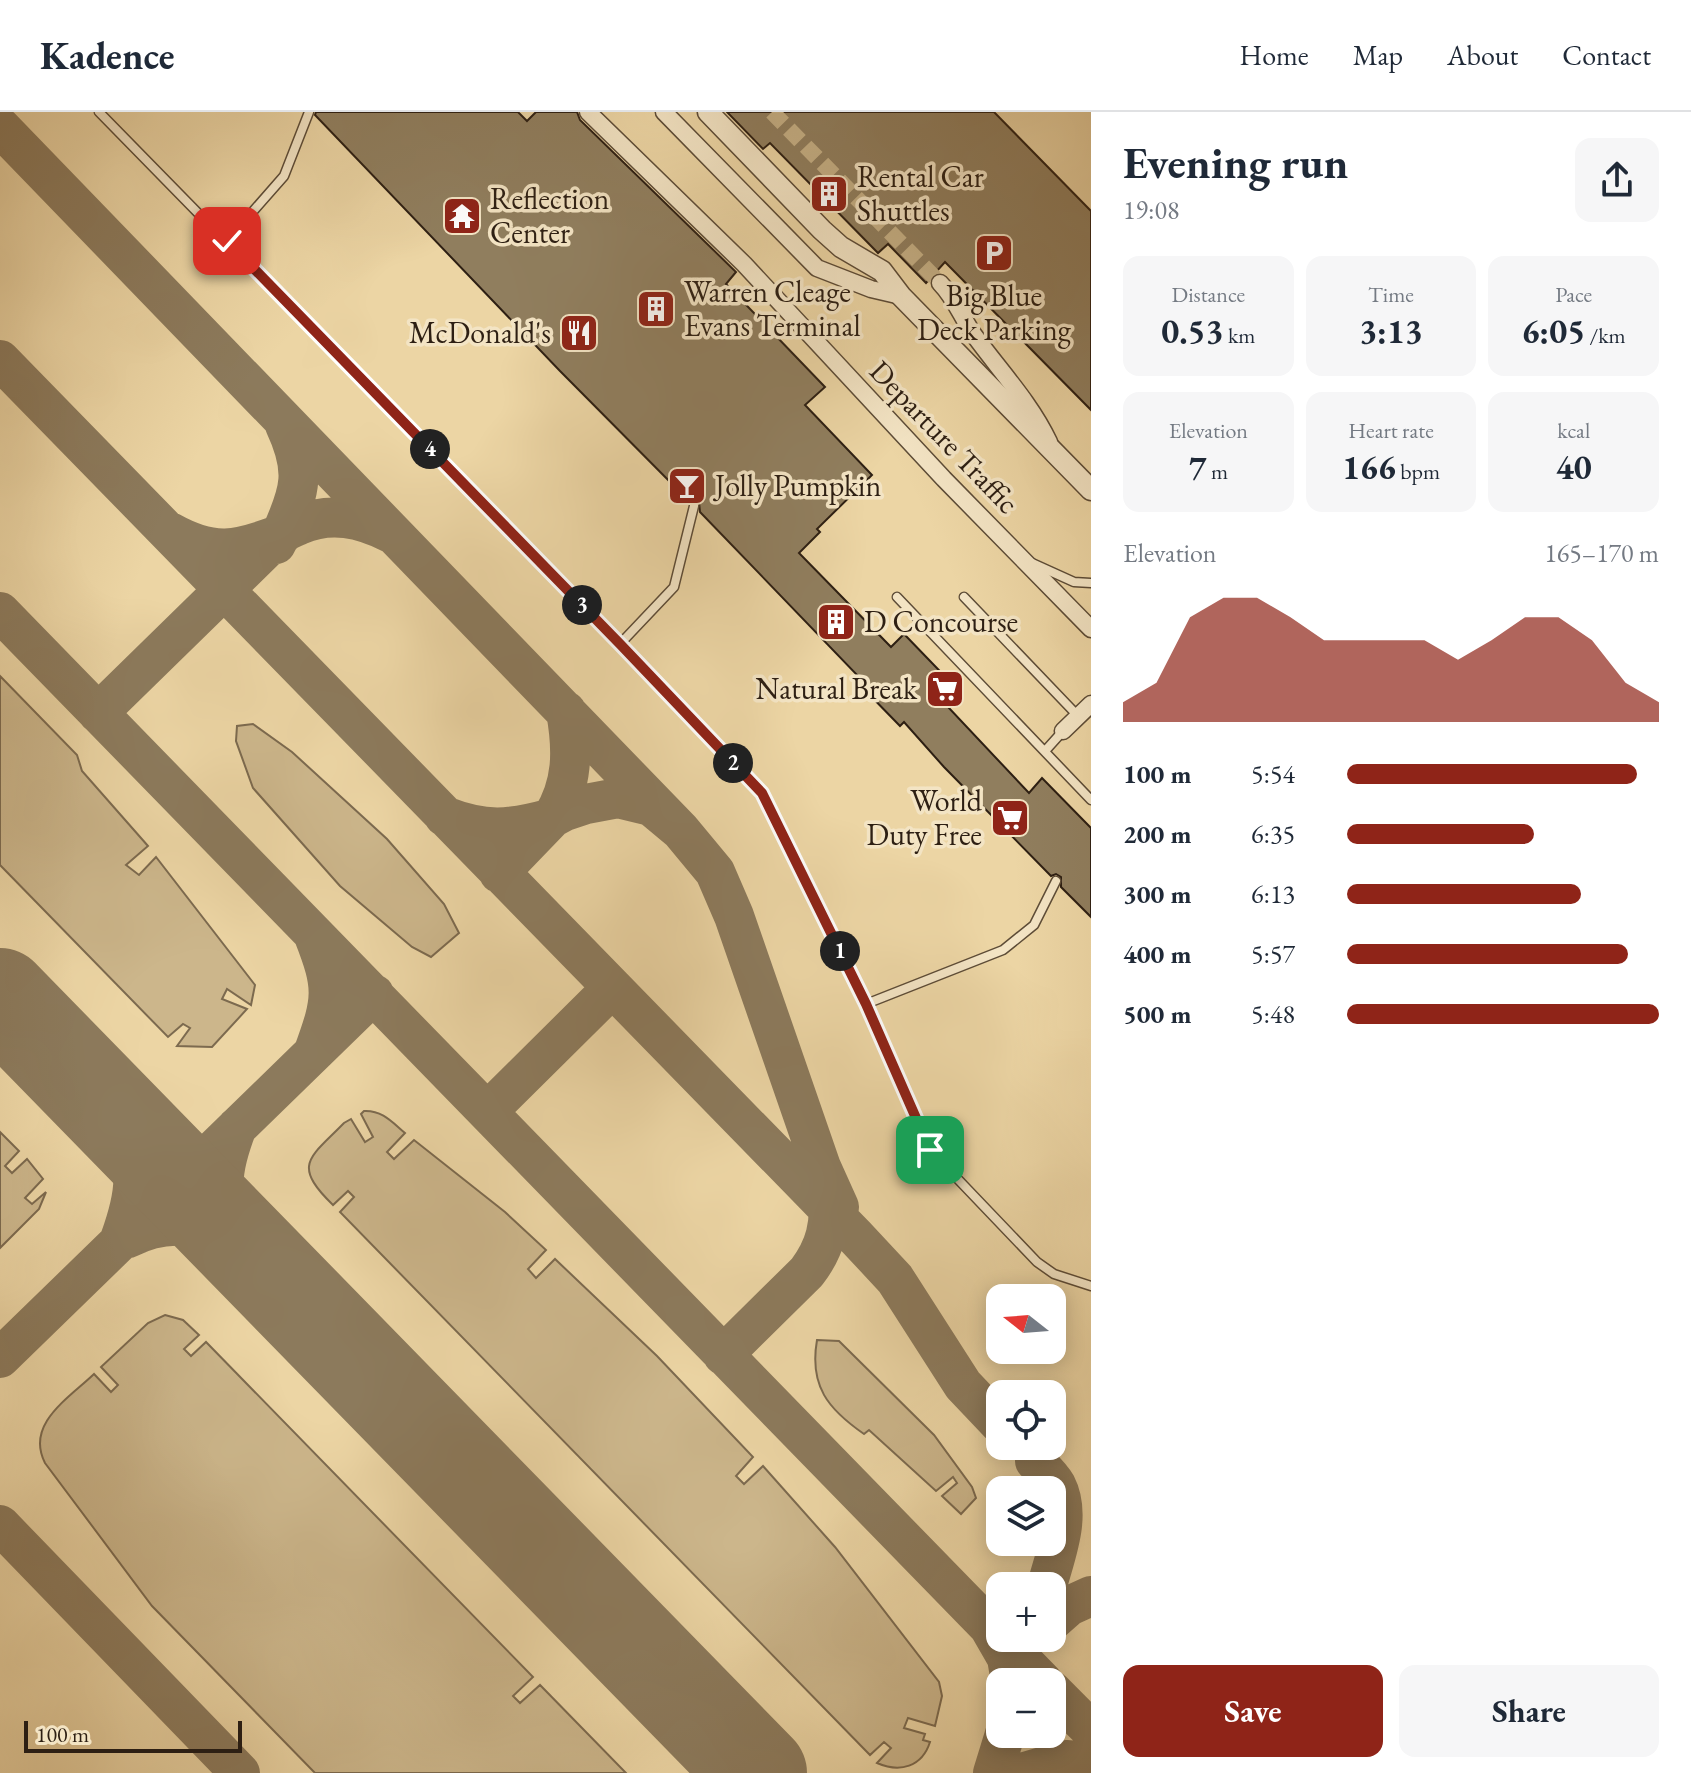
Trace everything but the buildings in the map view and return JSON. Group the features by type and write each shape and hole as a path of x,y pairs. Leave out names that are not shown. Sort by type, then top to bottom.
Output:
{"street":[{"name":"Departure Traffic","path":"588,112 744,264 871,402 1091,629"},
{"path":"664,112 817,268 871,289 901,296"},
{"path":"708,112 822,230 841,247 882,271 901,296 1091,490"},
{"path":"940,283 950,294 969,328 1035,412 1054,452"},
{"path":"1063,731 1091,704"}],"lane":[{"path":"99,112 762,793 866,1004 930,1150 1037,1262 1054,1274 1091,1286"},
{"path":"227,241 284,176 309,112"},
{"path":"620,644 674,587 694,506"},
{"path":"1024,559 1074,582 1091,583"},
{"path":"897,597 1091,800"},
{"path":"964,597 1078,717"},
{"path":"1045,751 1063,731"},
{"path":"866,1004 1003,950 1034,925 1056,881"}],"shaded area":[{"path":"0,676 77,755 82,771 148,846 126,865 139,875 156,857 255,985 251,1005 227,989 222,999 247,1009 212,1047 177,1046 190,1028 183,1024 168,1037 0,865"},
{"path":"253,724 292,752 387,839 444,904 459,933 431,957 412,947 340,886 253,788 236,741 237,726"},
{"path":"364,1111 381,1115 405,1133 387,1152 394,1159 414,1140 505,1212 546,1250 528,1269 536,1278 555,1259 657,1356 753,1457 736,1476 744,1484 763,1466 835,1547 939,1682 942,1696 935,1726 908,1718 904,1728 925,1734 923,1740 930,1742 922,1757 902,1767 877,1763 891,1748 884,1742 870,1755 340,1212 354,1197 348,1191 333,1205 320,1191 312,1180 310,1162 322,1145 351,1119 365,1142 373,1137 361,1114"},
{"path":"0,1132 19,1151 5,1166 12,1173 27,1159 43,1179 25,1198 32,1204 46,1192 39,1209 0,1248"},
{"path":"165,1315 183,1320 199,1335 184,1349 191,1356 206,1342 533,1677 513,1696 520,1703 540,1685 626,1773 315,1773 152,1606 45,1463 40,1449 45,1424 62,1402 94,1374 111,1392 118,1385 101,1367 148,1323"},
{"path":"817,1340 839,1341 934,1435 972,1487 976,1498 961,1514 942,1496 957,1483 953,1477 936,1491 869,1430 864,1434 831,1405 816,1371"}],"taxiway":[{"path":"0,127 681,831"},
{"path":"0,360 854,1235 895,1279 963,1385 986,1409"},
{"path":"170,532 212,548 238,547 281,534 293,505 298,480 296,455 285,425"},
{"path":"276,544 288,530 323,518 357,520 391,533"},
{"path":"98,713 281,534"},
{"path":"0,612 986,1624"},
{"path":"444,816 472,825 497,828 552,818 564,793 570,767 566,711"},
{"path":"499,873 552,818 586,804 618,798 651,806 681,831 715,872 734,916 821,1167 839,1207"},
{"path":"314,936 325,968 329,993 314,1051"},
{"path":"488,1111 612,988"},
{"path":"0,1358 374,994"},
{"path":"116,1117 129,1149 133,1177 130,1206 120,1239"},
{"path":"237,1127 226,1161 224,1188 230,1215 245,1247"},
{"path":"723,1355 813,1263 826,1235 828,1193"},
{"path":"128,1238 159,1227 187,1226 245,1247"},
{"path":"1035,1461 1049,1475 1061,1497 1062,1522 1051,1572"},
{"path":"0,1525 240,1773"},
{"path":"1066,1609 1091,1596"},
{"path":"1004,1652 1009,1668"},
{"path":"1014,1652 1029,1668"},
{"path":"1066,1705 1091,1730"},
{"path":"993,1773 1001,1748"},
{"path":"1021,1773 1066,1760 1091,1762"}],"runway":[{"path":"0,997 758,1773"}],"tunnel":[{"path":"772,112 940,283"}],"place":[{"name":"Rental Car Shuttles","path":"829,194"},
{"name":"Reflection Center","path":"462,216"},
{"name":"Big Blue Deck Parking","path":"994,253"},
{"name":"Warren Cleage Evans Terminal","path":"656,309"},
{"name":"McDonald's","path":"579,333"},
{"name":"Jolly Pumpkin","path":"687,486"},
{"name":"D Concourse","path":"836,622"},
{"name":"Natural Break","path":"945,689"},
{"name":"World Duty Free","path":"1010,818"}],"route":[{"path":"227,241 762,793 866,1004 930,1150"}]}
